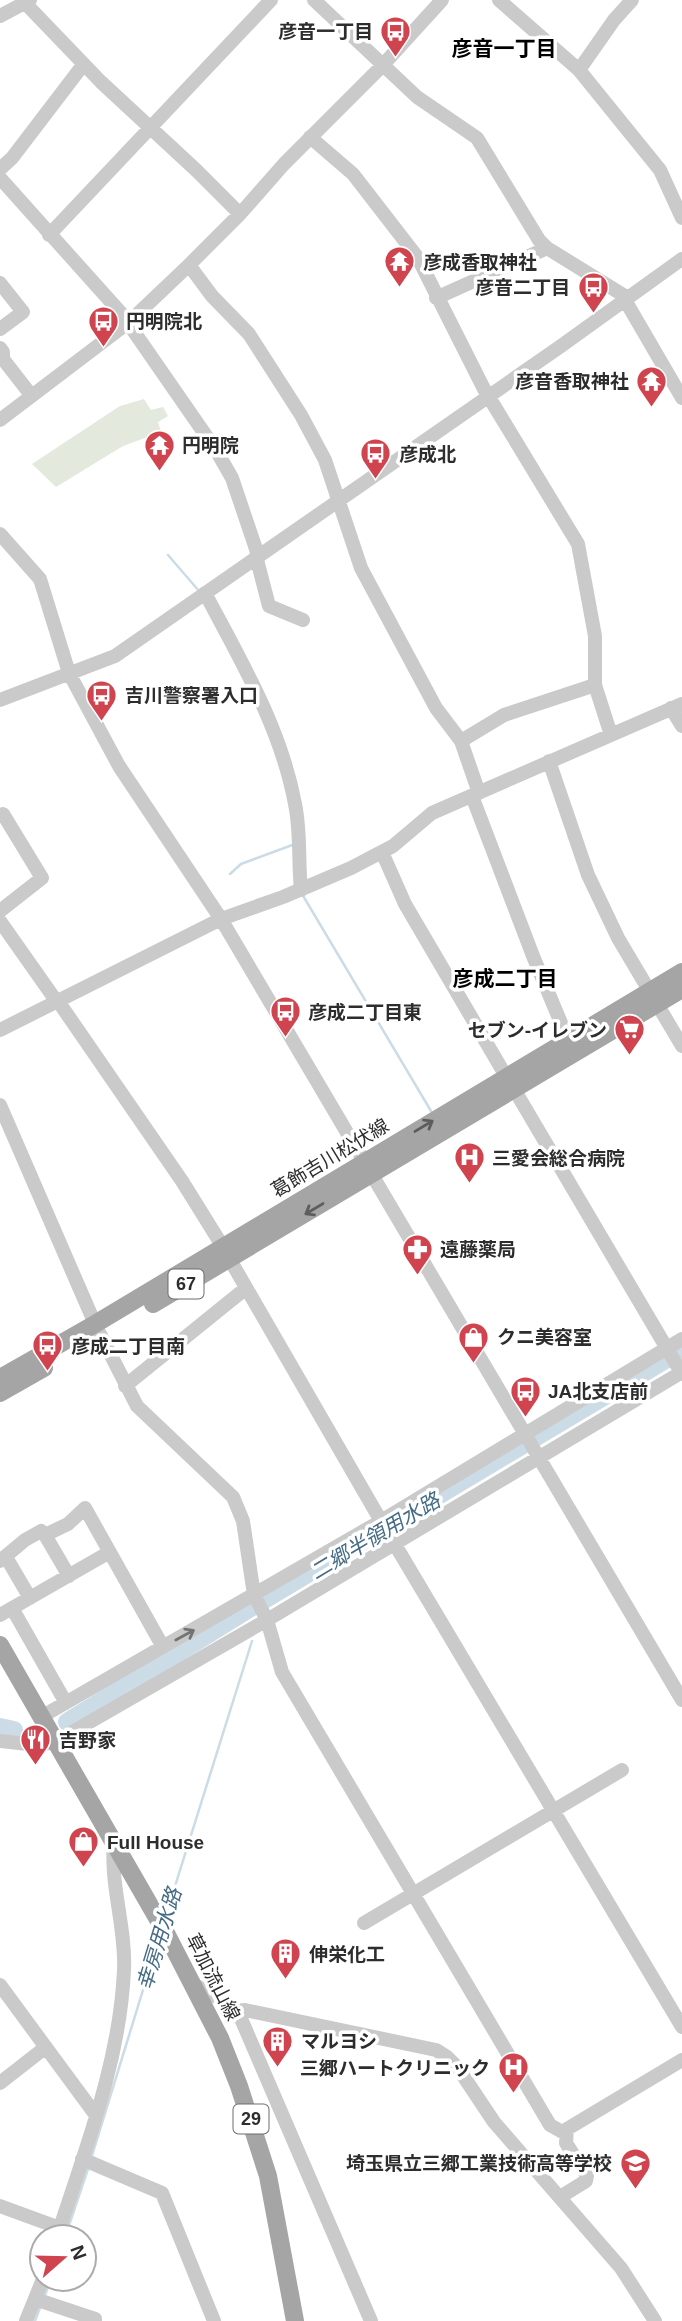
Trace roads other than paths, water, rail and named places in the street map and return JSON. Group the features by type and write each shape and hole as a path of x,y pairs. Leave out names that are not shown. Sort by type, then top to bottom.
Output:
{"main road":[{"name":"葛飾吉川松伏線","path":"0,1393 97,1329 653,998 682,972"},
{"name":"葛飾吉川松伏線","path":"510,1083 569,1042 653,998 682,989"},
{"name":"葛飾吉川松伏線","path":"0,1378 97,1329"},
{"name":"草加流山線","path":"0,1645 47,1718 55,1742 163,1928 220,2038 239,2085 268,2176 295,2321"}],"street":[{"path":"49,235 271,0"},
{"path":"314,0 382,66 435,111 477,138 539,240 547,248 626,299 682,398"},
{"path":"0,420 128,323 240,214 442,0"},
{"path":"499,0 579,70 660,170 682,218"},
{"path":"579,70 614,20 632,0"},
{"path":"0,16 28,1 83,65 240,214"},
{"path":"0,169 12,158 83,65"},
{"path":"310,137 353,174 418,258 436,298 489,396 578,544 595,636 595,685 611,735"},
{"path":"0,178 128,323 216,450 232,478 257,556 269,606 303,620"},
{"path":"436,298 547,248"},
{"path":"0,699 115,656 682,258"},
{"path":"189,265 212,296 249,334 301,415 319,449 340,499 361,568 436,708 460,741 475,795 533,956 569,1042"},
{"path":"0,283 23,312 0,329"},
{"path":"0,348 3,359 31,395"},
{"path":"0,534 40,579 69,673 119,766 221,919 682,1700"},
{"path":"205,593 260,697 287,771 298,822 301,890"},
{"path":"460,741 504,715 595,685"},
{"path":"0,1030 221,919 301,890 382,852 432,813 677,706 682,726"},
{"path":"549,761 589,875 618,937 682,1046"},
{"path":"0,816 3,814 42,878 0,911"},
{"path":"382,852 405,904 676,1363"},
{"path":"0,921 175,1171 226,1253 682,2027"},
{"path":"0,1105 125,1387 137,1406 233,1497 243,1521 254,1595 265,1614 282,1672 551,2125 566,2133"},
{"path":"125,1387 245,1289"},
{"path":"0,1741 37,1745 55,1742 265,1614 387,1530 531,1442 676,1363 682,1339"},
{"path":"47,1718 66,1703 254,1595 387,1530 531,1442 676,1363"},
{"path":"45,1535 68,1524 85,1508 163,1647"},
{"path":"30,1598 3,1559 25,1540 41,1531 69,1576"},
{"path":"66,1703 6,1612 108,1553"},
{"path":"47,1718 128,1676"},
{"path":"365,1923 621,1770"},
{"path":"63,2223 88,2161 95,2115 114,2056 124,1969 121,1924 112,1866 114,1843"},
{"path":"0,1985 95,2115"},
{"path":"195,1986 239,2014 371,2321"},
{"path":"236,2011 245,2010 436,2050 447,2057 458,2068 494,2122 621,2268 656,2321"},
{"path":"0,2083 46,2047"},
{"path":"560,2197 586,2181 587,2176 566,2143 566,2133 571,2125 682,2060"},
{"path":"88,2161 163,2193 214,2321"},
{"path":"0,2206 39,2223"},
{"path":"26,2321 40,2293"},
{"path":"39,2300 95,2321"}],"waterway":[{"path":"168,555 199,591"},
{"path":"230,874 241,864 295,844"},
{"path":"302,894 431,1111"},
{"name":"二郷半領用水路","path":"67,1722 254,1606 682,1350"},
{"name":"幸房用水路","path":"165,1918 252,1641"},
{"name":"二郷半領用水路","path":"0,1727 14,1730"},
{"name":"幸房用水路","path":"91,2159 159,1938"},
{"name":"幸房用水路","path":"70,2223 88,2169"},
{"name":"幸房用水路","path":"35,2321 41,2305"}],"place":[{"name":"彦音一丁目","path":"396,58"},
{"name":"彦成香取神社","path":"400,289"},
{"name":"彦音二丁目","path":"593,314"},
{"name":"円明院北","path":"103,348"},
{"name":"彦音香取神社","path":"652,408"},
{"name":"円明院","path":"159,472"},
{"name":"彦成北","path":"376,481"},
{"name":"吉川警察署入口","path":"102,722"},
{"name":"彦成二丁目東","path":"285,1039"},
{"name":"セブン-イレブン","path":"630,1057"},
{"name":"三愛会総合病院","path":"469,1185"},
{"name":"遠藤薬局","path":"417,1276"},
{"name":"クニ美容室","path":"474,1364"},
{"name":"彦成二丁目南","path":"48,1373"},
{"name":"JA北支店前","path":"525,1418"},
{"name":"吉野家","path":"36,1767"},
{"name":"Full House","path":"84,1869"},
{"name":"伸栄化工","path":"286,1981"},
{"name":"マルヨシ","path":"278,2068"},
{"name":"三郷ハートクリニック","path":"513,2095"},
{"name":"埼玉県立三郷工業技術高等学校","path":"635,2190"}],"district":[{"name":"彦音一丁目","path":"504,48"},
{"name":"彦成二丁目","path":"505,978"}]}
